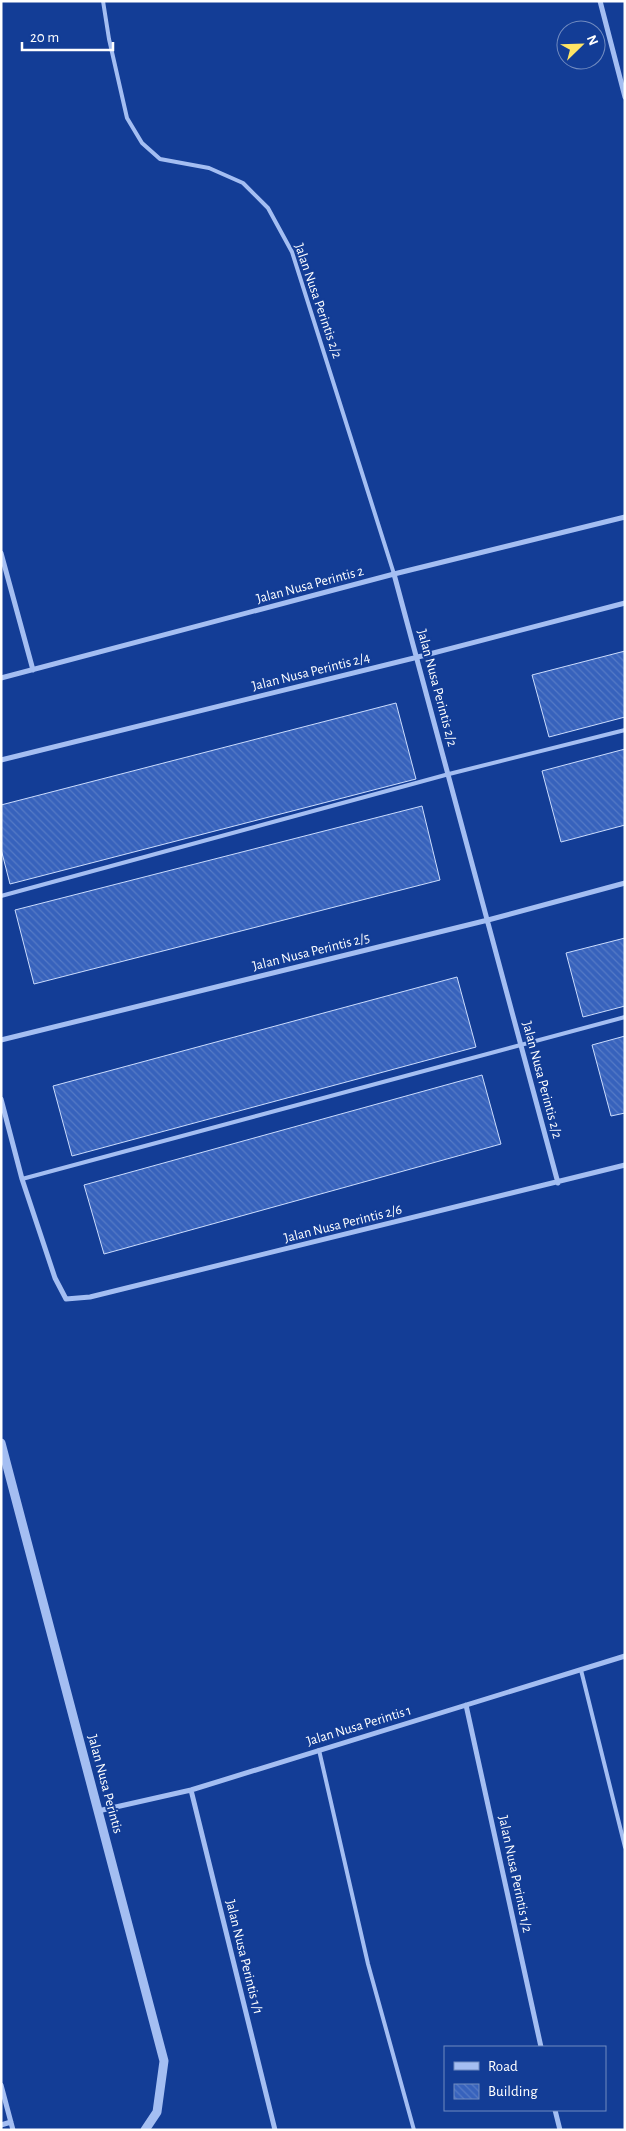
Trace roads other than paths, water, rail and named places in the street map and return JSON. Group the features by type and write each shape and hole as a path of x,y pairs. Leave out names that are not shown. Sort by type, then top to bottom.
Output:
{"street":[{"path":"600,1 625,97"},
{"name":"Jalan Nusa Perintis 2","path":"1,678 394,574 625,517"},
{"path":"1,553 33,670"},
{"name":"Jalan Nusa Perintis 2/2","path":"394,574 558,1183"},
{"name":"Jalan Nusa Perintis 2/4","path":"1,760 418,658 625,603"},
{"name":"Jalan Nusa Perintis 2/5","path":"1,1040 488,920 625,884"},
{"path":"1,1099 22,1179"},
{"name":"Jalan Nusa Perintis 2/6","path":"22,1179 55,1278 66,1299 99,1294 625,1166"},
{"name":"Jalan Nusa Perintis","path":"1,1443 164,2061 157,2112 145,2130"},
{"name":"Jalan Nusa Perintis 1","path":"98,1812 191,1790 625,1656"},
{"name":"Jalan Nusa Perintis 1/2","path":"466,1705 542,2046"},
{"name":"Jalan Nusa Perintis 1/1","path":"191,1790 275,2130"},
{"path":"1,2085 13,2130"},
{"path":"555,2111 560,2130"},
{"path":"1,2125 11,2122"}],"lane":[{"name":"Jalan Nusa Perintis 2/2","path":"103,1 109,39 127,118 142,143 160,159 208,168 243,183 268,208 292,252 394,574"},
{"path":"1,896 449,774 625,730"},
{"path":"22,1179 625,1017"},
{"path":"581,1670 625,1847"},
{"path":"319,1750 368,1964 414,2130"}]}
